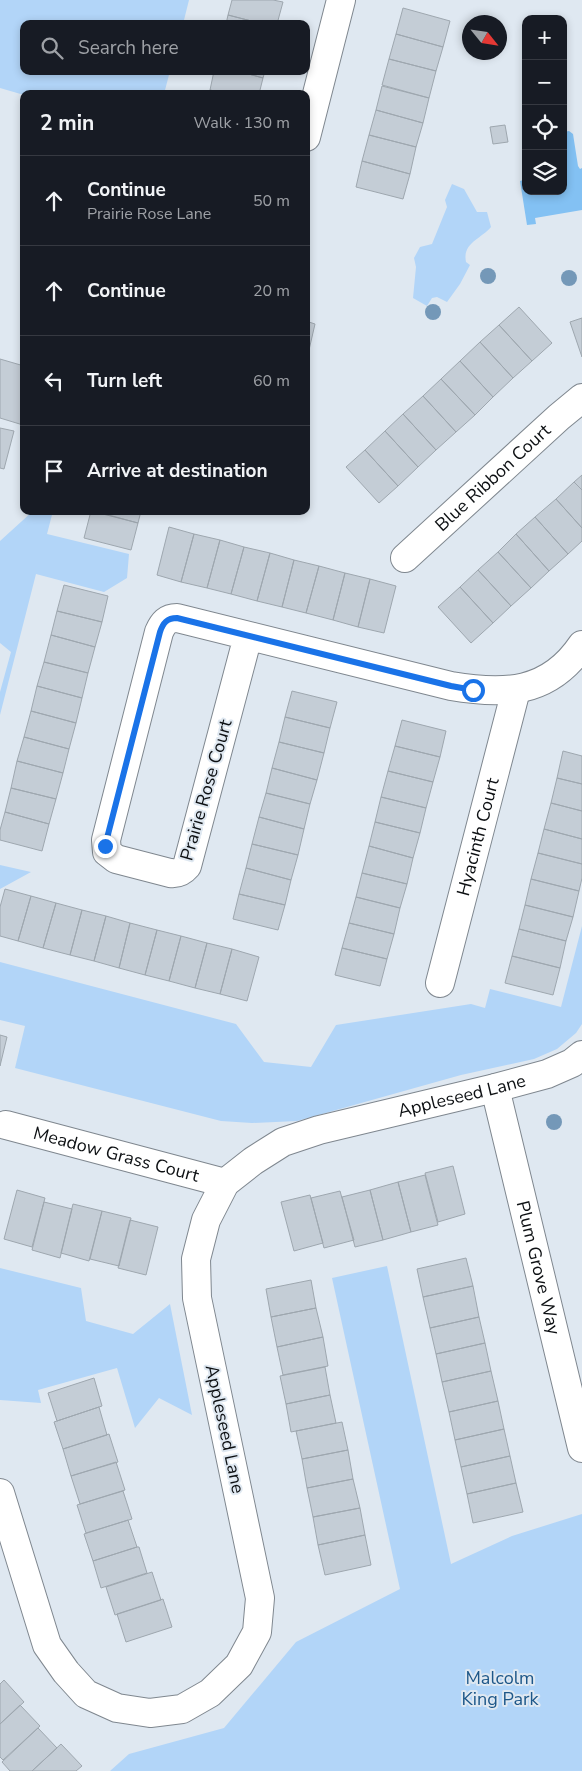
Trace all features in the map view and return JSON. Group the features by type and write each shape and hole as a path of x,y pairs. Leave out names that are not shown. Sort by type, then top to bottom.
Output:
{"street":[{"path":"310,121 341,0"},
{"name":"Blue Ribbon Court","path":"405,558 551,423 582,398"},
{"name":"Prairie Rose Court","path":"171,618 177,618 248,636 187,866 177,874 116,860 107,852 106,840 162,626 171,618"},
{"path":"248,636 451,686 482,691 516,690 537,684 560,669 582,645"},
{"name":"Hyacinth Court","path":"440,983 516,690"},
{"name":"Appleseed Lane","path":"0,1492 47,1644 66,1672 86,1694 117,1708 150,1713 182,1709 210,1693 239,1665 257,1632 260,1598 197,1298 196,1259 206,1220 225,1183 253,1161 283,1142 319,1130 547,1074 572,1063 582,1055"},
{"name":"Plum Grove Way","path":"495,1088 582,1448"},
{"name":"Meadow Grass Court","path":"6,1124 225,1183"}],"green space":[{"path":"0,0 189,0 184,20 20,20 20,75 169,75 165,90 20,90 20,94 0,88"},
{"path":"452,184 464,189 477,212 487,212 491,227 473,242 467,250 466,262 470,265 460,284 447,302 437,297 432,298 427,306 413,298 416,267 414,258 420,247 432,244 447,207 445,200"},
{"path":"29,515 52,515 47,534 129,554 127,578 104,592 36,574 0,715 0,692 11,652 0,643 0,541"},
{"path":"0,865 31,872 0,889"},
{"path":"582,926 582,1024 576,1033 557,1049 534,1059 461,1075 297,1121 252,1123 221,1121 15,1068 25,1026 0,1020 0,962 236,1024 264,1062 311,1067 336,1025 471,1004 485,1008 490,989 561,1007"},
{"name":"Malcolm King Park","path":"387,1266 451,1564 512,1536 582,1514 582,1771 110,1771 129,1754 224,1728 296,1642 400,1589 332,1278"},
{"path":"0,1268 81,1288 86,1321 133,1334 170,1304 192,1415 159,1398 135,1428 117,1368 38,1390 41,1403 0,1400"}],"shaded area":[{"path":"567,131 573,134 578,166 580,169 582,168 582,210 535,218 536,224 527,225 522,195 567,195"}],"building":[{"path":"232,0 273,0 283,2 278,20 247,20 228,15"},
{"path":"403,8 450,21 443,47 396,34"},
{"path":"228,15 247,20 227,20"},
{"path":"396,34 443,47 436,71 389,59"},
{"path":"389,59 436,71 429,98 382,85"},
{"path":"213,75 252,75 263,78 260,90 210,90"},
{"path":"252,75 264,75 263,78"},
{"path":"382,86 429,98 423,123 376,110"},
{"path":"376,110 423,123 416,147 369,135"},
{"path":"505,125 508,142 493,144 490,127"},
{"path":"369,135 416,147 410,174 362,161"},
{"path":"362,161 410,174 403,199 356,187"},
{"path":"519,307 552,343 532,361 499,325"},
{"path":"582,318 582,357 570,322"},
{"path":"310,322 315,324 310,346"},
{"path":"499,325 532,361 513,378 480,342"},
{"path":"480,342 513,378 493,397 460,361"},
{"path":"0,359 20,365 20,424 0,418"},
{"path":"460,361 493,397 475,415 441,379"},
{"path":"441,379 475,415 456,432 423,396"},
{"path":"423,396 456,432 436,450 403,414"},
{"path":"403,414 436,450 418,467 385,431"},
{"path":"0,428 14,431 4,469 0,468"},
{"path":"385,431 418,467 398,486 365,450"},
{"path":"365,450 398,486 379,503 346,467"},
{"path":"582,475 582,490 574,482"},
{"path":"574,482 582,490 582,528 556,499"},
{"path":"556,499 582,528 582,541 568,554 535,517"},
{"path":"90,515 107,515 138,523 131,550 84,538"},
{"path":"109,515 140,515 138,523"},
{"path":"535,517 568,554 549,571 516,534"},
{"path":"169,527 194,534 181,582 157,575"},
{"path":"194,534 220,540 207,588 181,582"},
{"path":"516,534 549,571 531,588 498,552"},
{"path":"220,540 244,547 231,594 207,588"},
{"path":"244,547 270,553 257,601 231,594"},
{"path":"498,552 531,588 511,606 478,570"},
{"path":"270,553 294,560 282,607 257,601"},
{"path":"294,560 319,566 306,613 282,607"},
{"path":"319,566 345,573 333,620 306,613"},
{"path":"478,570 511,606 493,623 460,587"},
{"path":"345,573 370,579 358,627 333,620"},
{"path":"370,579 396,586 384,633 358,627"},
{"path":"64,585 108,596 102,622 57,611"},
{"path":"460,587 493,623 471,643 438,607"},
{"path":"57,611 102,622 95,647 51,635"},
{"path":"51,635 95,647 88,673 44,662"},
{"path":"44,662 88,673 82,698 37,686"},
{"path":"37,686 82,698 76,723 31,711"},
{"path":"292,691 337,702 330,728 285,717"},
{"path":"31,711 76,723 69,749 24,737"},
{"path":"285,717 330,728 324,753 279,742"},
{"path":"402,720 446,731 440,757 395,746"},
{"path":"24,737 69,749 63,773 17,761"},
{"path":"279,742 324,753 317,780 272,768"},
{"path":"395,746 440,757 433,782 388,771"},
{"path":"563,751 582,756 582,784 557,778"},
{"path":"17,761 63,773 56,799 11,788"},
{"path":"272,768 317,780 310,804 266,793"},
{"path":"388,771 433,782 426,808 381,797"},
{"path":"557,778 582,784 582,811 551,803"},
{"path":"11,788 56,799 49,824 5,812"},
{"path":"266,793 310,804 304,829 259,817"},
{"path":"381,797 426,808 420,833 375,822"},
{"path":"551,803 582,811 582,839 544,829"},
{"path":"5,812 49,824 42,851 0,840 0,830"},
{"path":"259,817 304,829 298,855 252,844"},
{"path":"375,822 420,833 413,858 369,846"},
{"path":"544,829 582,839 582,864 538,853"},
{"path":"252,844 298,855 291,880 246,868"},
{"path":"369,846 413,858 407,884 362,873"},
{"path":"538,853 582,864 582,878 579,891 531,879"},
{"path":"246,868 291,880 285,905 239,894"},
{"path":"362,873 407,884 400,908 356,897"},
{"path":"531,879 579,891 573,917 525,905"},
{"path":"5,889 31,896 18,941 0,936 0,907"},
{"path":"239,894 285,905 278,930 233,919"},
{"path":"31,896 56,903 43,948 18,941"},
{"path":"356,897 400,908 394,934 349,923"},
{"path":"56,903 82,910 70,955 43,948"},
{"path":"525,905 573,917 566,941 519,929"},
{"path":"82,910 106,916 94,961 70,955"},
{"path":"106,916 130,923 119,968 94,961"},
{"path":"130,923 157,930 145,975 119,968"},
{"path":"349,923 394,934 387,959 342,948"},
{"path":"519,929 566,941 560,968 512,956"},
{"path":"157,930 181,936 169,981 145,975"},
{"path":"181,936 207,943 195,988 169,981"},
{"path":"207,943 232,949 220,994 195,988"},
{"path":"342,948 387,959 380,986 335,975"},
{"path":"232,949 259,957 247,1001 220,994"},
{"path":"512,956 560,968 553,995 505,983"},
{"path":"0,1035 7,1037 0,1066"},
{"path":"453,1166 465,1214 438,1222 425,1173"},
{"path":"425,1175 438,1225 411,1232 398,1182"},
{"path":"398,1182 411,1232 383,1240 370,1190"},
{"path":"17,1190 45,1198 32,1247 4,1239"},
{"path":"370,1190 383,1240 355,1247 342,1197"},
{"path":"340,1191 354,1240 324,1248 311,1198"},
{"path":"310,1195 323,1243 294,1251 281,1202"},
{"path":"44,1202 72,1209 60,1258 32,1250"},
{"path":"73,1204 102,1211 89,1261 61,1253"},
{"path":"102,1211 131,1218 119,1266 90,1259"},
{"path":"130,1220 158,1227 146,1275 118,1268"},
{"path":"466,1258 473,1286 423,1297 417,1269"},
{"path":"311,1280 316,1308 271,1317 266,1289"},
{"path":"473,1286 479,1317 430,1328 423,1297"},
{"path":"316,1308 323,1337 277,1347 271,1317"},
{"path":"479,1317 485,1343 436,1354 430,1328"},
{"path":"323,1337 328,1366 283,1375 277,1347"},
{"path":"485,1343 491,1371 442,1382 436,1354"},
{"path":"325,1367 330,1395 286,1404 280,1376"},
{"path":"491,1371 498,1401 449,1412 442,1382"},
{"path":"94,1378 102,1406 57,1421 48,1393"},
{"path":"330,1395 336,1423 291,1432 286,1404"},
{"path":"498,1401 504,1429 455,1440 449,1412"},
{"path":"99,1407 107,1435 63,1449 54,1422"},
{"path":"342,1422 348,1450 302,1459 296,1431"},
{"path":"504,1429 510,1456 461,1467 455,1440"},
{"path":"109,1434 118,1462 71,1476 63,1449"},
{"path":"348,1450 353,1479 307,1488 302,1459"},
{"path":"510,1456 516,1483 467,1494 461,1467"},
{"path":"116,1462 125,1490 80,1504 71,1476"},
{"path":"353,1479 360,1508 313,1517 307,1488"},
{"path":"516,1483 523,1512 473,1523 467,1494"},
{"path":"123,1491 132,1519 86,1533 77,1505"},
{"path":"360,1508 365,1535 318,1545 313,1517"},
{"path":"128,1520 137,1547 93,1561 84,1534"},
{"path":"365,1535 371,1565 325,1575 318,1545"},
{"path":"139,1547 147,1573 101,1588 93,1561"},
{"path":"152,1572 161,1600 115,1615 106,1587"},
{"path":"163,1599 172,1627 126,1642 117,1614"},
{"path":"4,1680 24,1702 0,1724 0,1684"},
{"path":"20,1705 40,1726 3,1760 0,1757 0,1724"},
{"path":"38,1728 57,1748 32,1771 10,1771 2,1762"},
{"path":"61,1744 82,1766 76,1771 32,1771"}],"route":[{"path":"105,846 160,632 162,626 171,618 473,690"}]}
